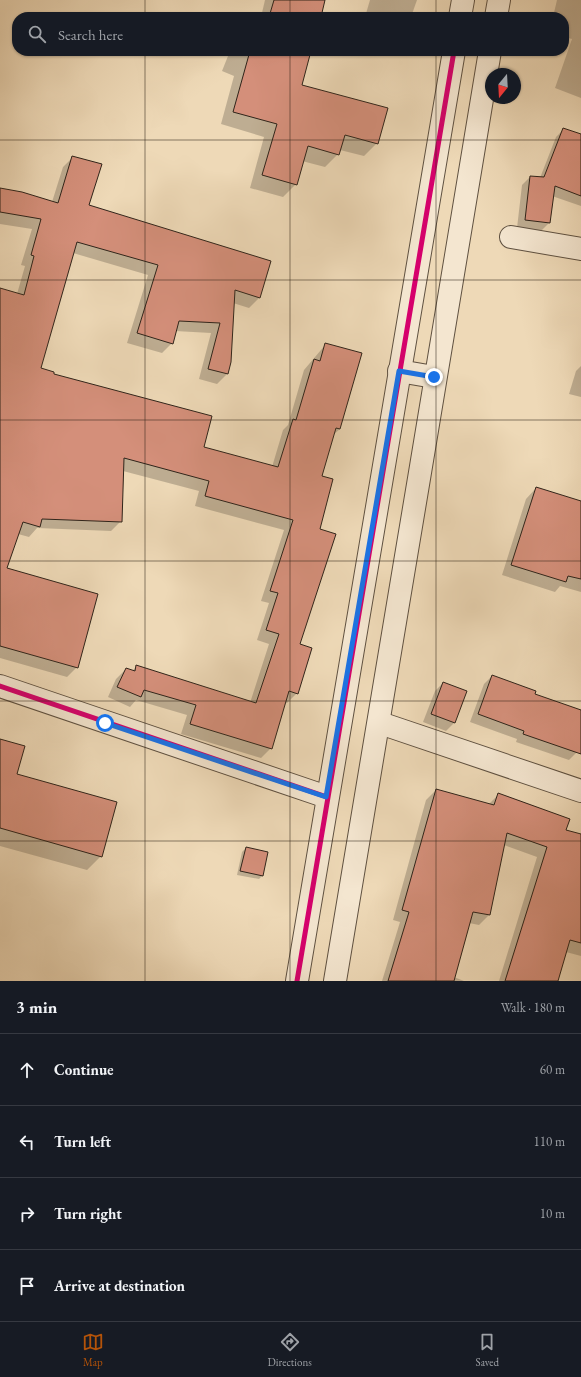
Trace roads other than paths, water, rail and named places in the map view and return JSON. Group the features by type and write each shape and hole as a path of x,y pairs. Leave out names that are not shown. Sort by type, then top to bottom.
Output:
{"street":[{"path":"461,12 463,0"},
{"path":"497,12 499,0"},
{"path":"297,981 326,797 453,56"},
{"path":"335,981 380,723 434,377 489,56"},
{"path":"511,237 581,249"},
{"path":"399,371 434,377"},
{"path":"0,686 326,797"},
{"path":"380,723 581,791"}]}
